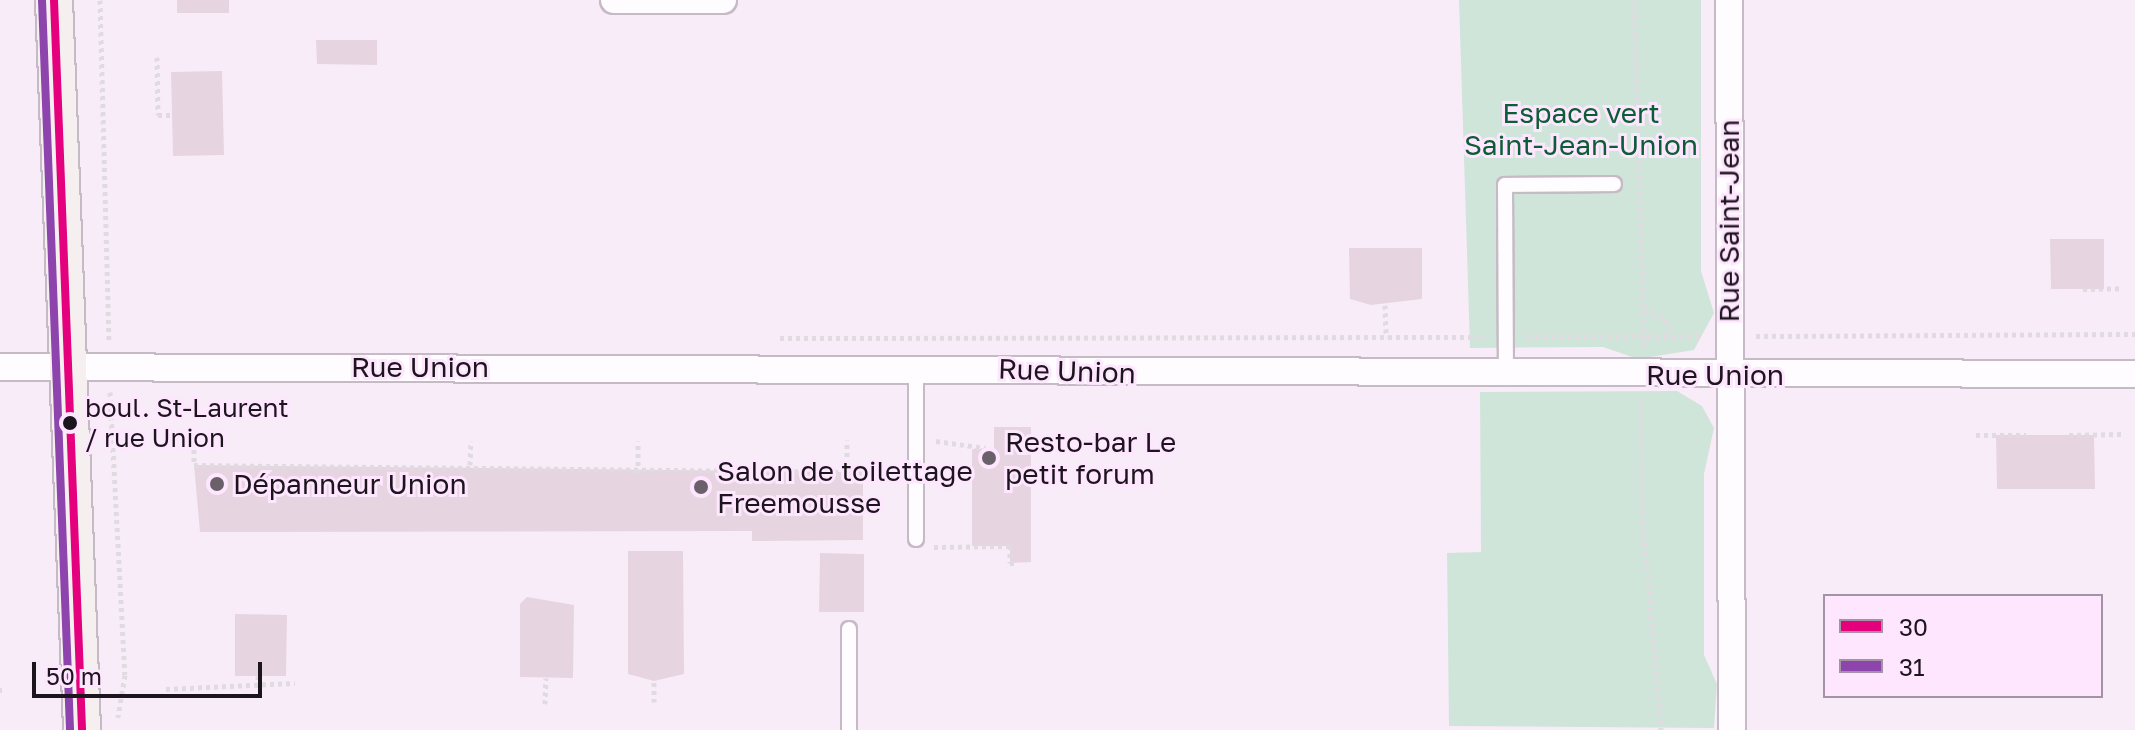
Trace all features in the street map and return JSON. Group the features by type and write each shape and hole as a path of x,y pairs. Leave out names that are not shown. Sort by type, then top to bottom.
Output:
{"street":[{"path":"54,0 64,368 82,730"},
{"path":"614,0 723,0"},
{"name":"Rue Saint-Jean","path":"1729,0 1732,730"},
{"name":"Rue Union","path":"0,367 916,366 1506,376 2135,374"}],"lane":[{"path":"1506,376 1505,185 1614,184"},
{"path":"916,366 916,539"},
{"path":"849,629 849,730"}],"path":[{"path":"100,0 109,340"},
{"path":"1634,0 1644,359"},
{"path":"157,57 158,115 172,115"},
{"path":"2083,289 2122,288"},
{"path":"1385,305 1386,337"},
{"path":"1645,310 1657,311 1672,336"},
{"name":"Rue Union","path":"1752,336 2135,334"},
{"path":"1421,336 1492,337"},
{"name":"Rue Union","path":"1518,336 1707,336"},
{"path":"1642,392 1642,512 1661,730"},
{"path":"110,398 125,675 118,726"},
{"path":"2069,435 2122,434"},
{"path":"1976,435 2026,435"},
{"path":"847,440 847,472"},
{"path":"471,441 470,473 863,472"},
{"path":"638,441 638,473"},
{"path":"194,442 194,465 470,465"},
{"path":"954,442 986,448"},
{"path":"916,539 916,548 1010,546 1010,563 1016,563"},
{"path":"258,676 258,688"},
{"path":"545,704 546,678"},
{"path":"654,681 654,702"},
{"path":"166,689 258,688 295,683"}],"green space":[{"name":"Espace vert Saint-Jean-Union","path":"1459,0 1701,0 1701,271 1714,313 1694,350 1638,359 1603,347 1470,348"},
{"path":"1677,391 1702,406 1714,428 1704,474 1704,655 1717,684 1714,728 1449,726 1447,553 1481,552 1480,392"}],"building":[{"path":"177,0 229,0 229,13 177,13"},
{"path":"316,40 377,40 377,65 317,64"},
{"path":"222,71 224,155 173,156 171,72"},
{"path":"2050,239 2104,239 2104,289 2051,289"},
{"path":"1349,248 1422,248 1422,299 1371,305 1350,299"},
{"path":"994,427 1031,427 1031,562 1010,563 1010,546 972,546 972,449 994,448"},
{"path":"1996,435 2094,435 2095,489 1997,489"},
{"path":"194,465 863,472 863,540 752,541 752,531 200,532"},
{"path":"628,551 683,551 684,674 654,681 628,674"},
{"path":"820,553 864,554 864,612 819,612"},
{"path":"527,597 574,605 573,678 520,677 520,604"},
{"path":"235,614 287,615 286,676 235,676"}],"transit line":[{"name":"31","path":"42,0 70,730"},
{"name":"30","path":"54,0 82,730"}],"place":[{"name":"boul. St-Laurent / rue Union","path":"70,423"},
{"name":"Resto-bar Le petit forum","path":"989,458"},
{"name":"Dépanneur Union","path":"217,484"},
{"name":"Salon de toilettage Freemousse","path":"701,487"}]}
